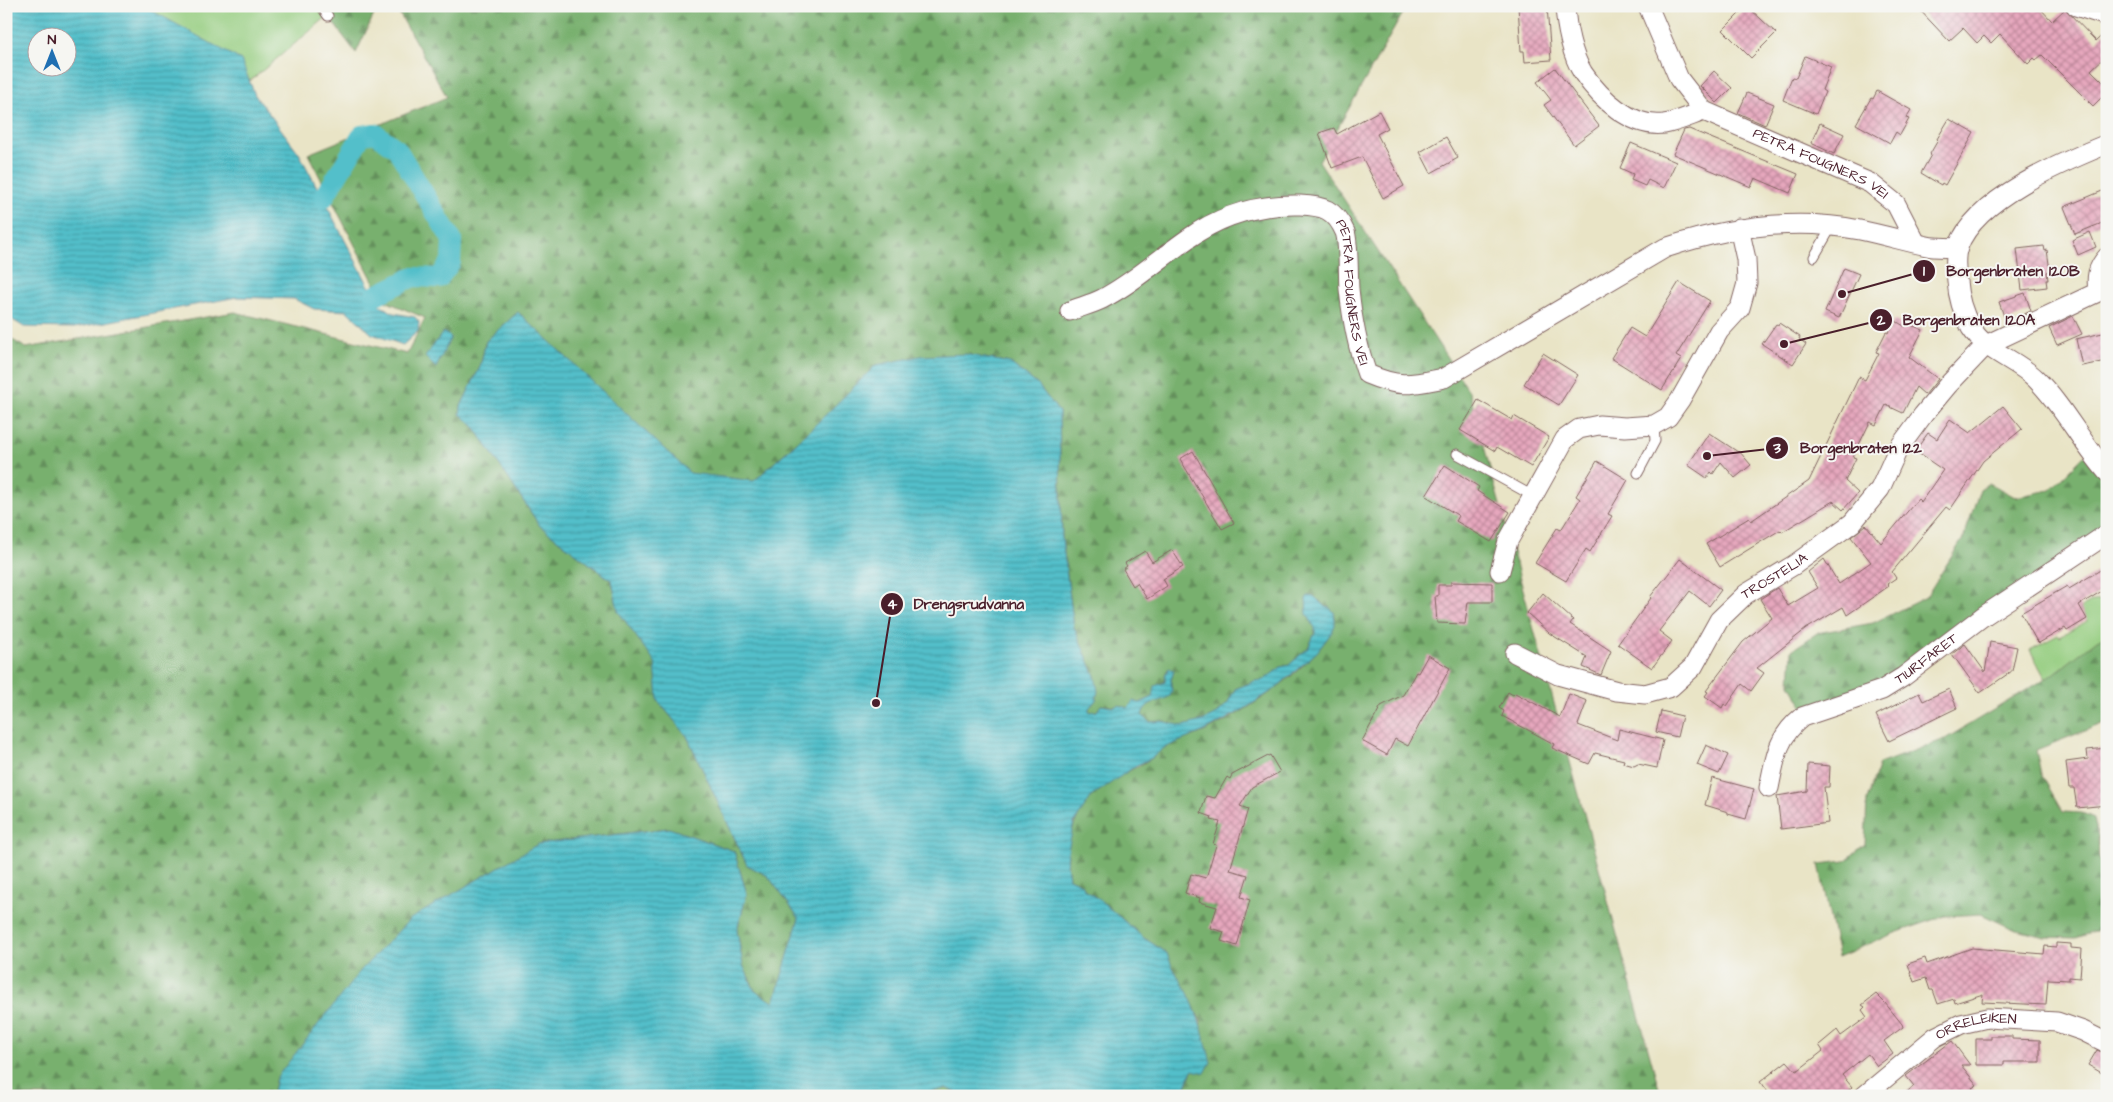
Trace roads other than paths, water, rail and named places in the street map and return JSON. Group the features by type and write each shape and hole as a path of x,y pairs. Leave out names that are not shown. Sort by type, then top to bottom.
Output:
{"street":[{"path":"1565,6 1568,33 1583,72 1607,102 1633,120 1663,124 1704,111"},
{"name":"PETRA FOUGNERS VEI","path":"1648,6 1679,78 1704,111 1870,183 1896,204 1915,241"},
{"path":"2076,6 2107,16"},
{"path":"2107,144 2075,157 1999,197 1974,220 1958,248 1955,267 1958,298 1971,328 1986,346 2035,377 2065,412 2093,456 2107,472"},
{"name":"PETRA FOUGNERS VEI","path":"1070,311 1102,299 1191,237 1239,213 1265,206 1324,207 1337,219 1345,233 1353,318 1358,347 1367,374 1389,383 1414,384 1444,378 1665,248 1699,237 1739,228 1779,224 1832,226 1915,241"},
{"path":"1500,571 1508,541 1565,439 1579,429 1599,424 1625,427 1654,425 1668,418 1719,331 1740,308 1747,283 1746,259 1739,228"},
{"path":"1915,241 1928,246 1958,248"},
{"path":"1986,346 2102,297 2096,279 2099,266 2107,257"},
{"name":"TROSTELIA","path":"1515,653 1558,675 1617,690 1645,694 1671,687 1693,667 1720,620 1746,594 1794,565 1852,524 1880,489 1898,449 1923,415 1948,385 1986,346"},
{"name":"TIURFARET","path":"1769,788 1779,743 1791,726 1802,717 1882,690 1903,677 1982,617 2107,534"},
{"name":"ORRELEIKEN","path":"1864,1096 1935,1036 1961,1024 1988,1018 2057,1022 2107,1043"}],"lane":[{"path":"321,6 328,16"},
{"path":"1814,257 1832,226"},
{"path":"1638,472 1656,442 1654,425"},
{"path":"1457,454 1533,496"}],"water":[{"path":"6,6 149,6 151,10 241,60 255,95 299,153 379,305 394,313 415,317 419,322 418,331 403,345 372,334 347,311 314,309 294,299 237,297 74,328 24,327 6,316"},
{"path":"518,312 690,473 754,481 808,432 876,365 920,356 965,354 1010,363 1038,385 1059,412 1062,538 1074,627 1095,676 1098,691 1096,700 1089,708 1089,712 1097,711 1101,705 1113,707 1119,705 1128,708 1133,701 1140,703 1153,697 1155,686 1165,682 1165,675 1169,668 1174,671 1171,680 1172,691 1170,696 1150,704 1142,715 1150,722 1162,721 1183,726 1202,721 1217,714 1227,704 1235,689 1255,681 1264,680 1281,667 1289,665 1308,648 1315,633 1315,628 1307,614 1306,599 1308,596 1315,597 1325,607 1330,608 1334,612 1335,625 1317,652 1275,689 1207,730 1164,748 1152,758 1137,765 1092,796 1074,823 1068,851 1067,865 1069,878 1080,883 1086,891 1100,900 1144,938 1167,953 1171,964 1193,1003 1211,1062 1205,1073 1192,1070 1183,1096 963,1096 946,1088 930,1093 929,1096 272,1096 276,1078 361,970 410,919 538,844 669,828 734,851 747,894 737,930 743,965 755,991 774,1002 799,918 768,876 747,865 687,736 658,701 655,663 618,611 612,581 540,526 473,425 460,414 461,406 480,367 486,341"},
{"path":"443,332 451,337 436,368 425,357"}],"waterway":[{"path":"323,199 362,135 375,133 397,149 452,240 451,262 439,278 413,277 374,296"},
{"path":"1184,1092 1200,1096"}],"place":[{"name":"Borgenbråten 120B","path":"1842,294"},
{"name":"Borgenbråten 120A","path":"1784,344"},
{"name":"Borgenbråten 122","path":"1707,456"},
{"name":"Drengsrudvanna","path":"876,703"}]}
